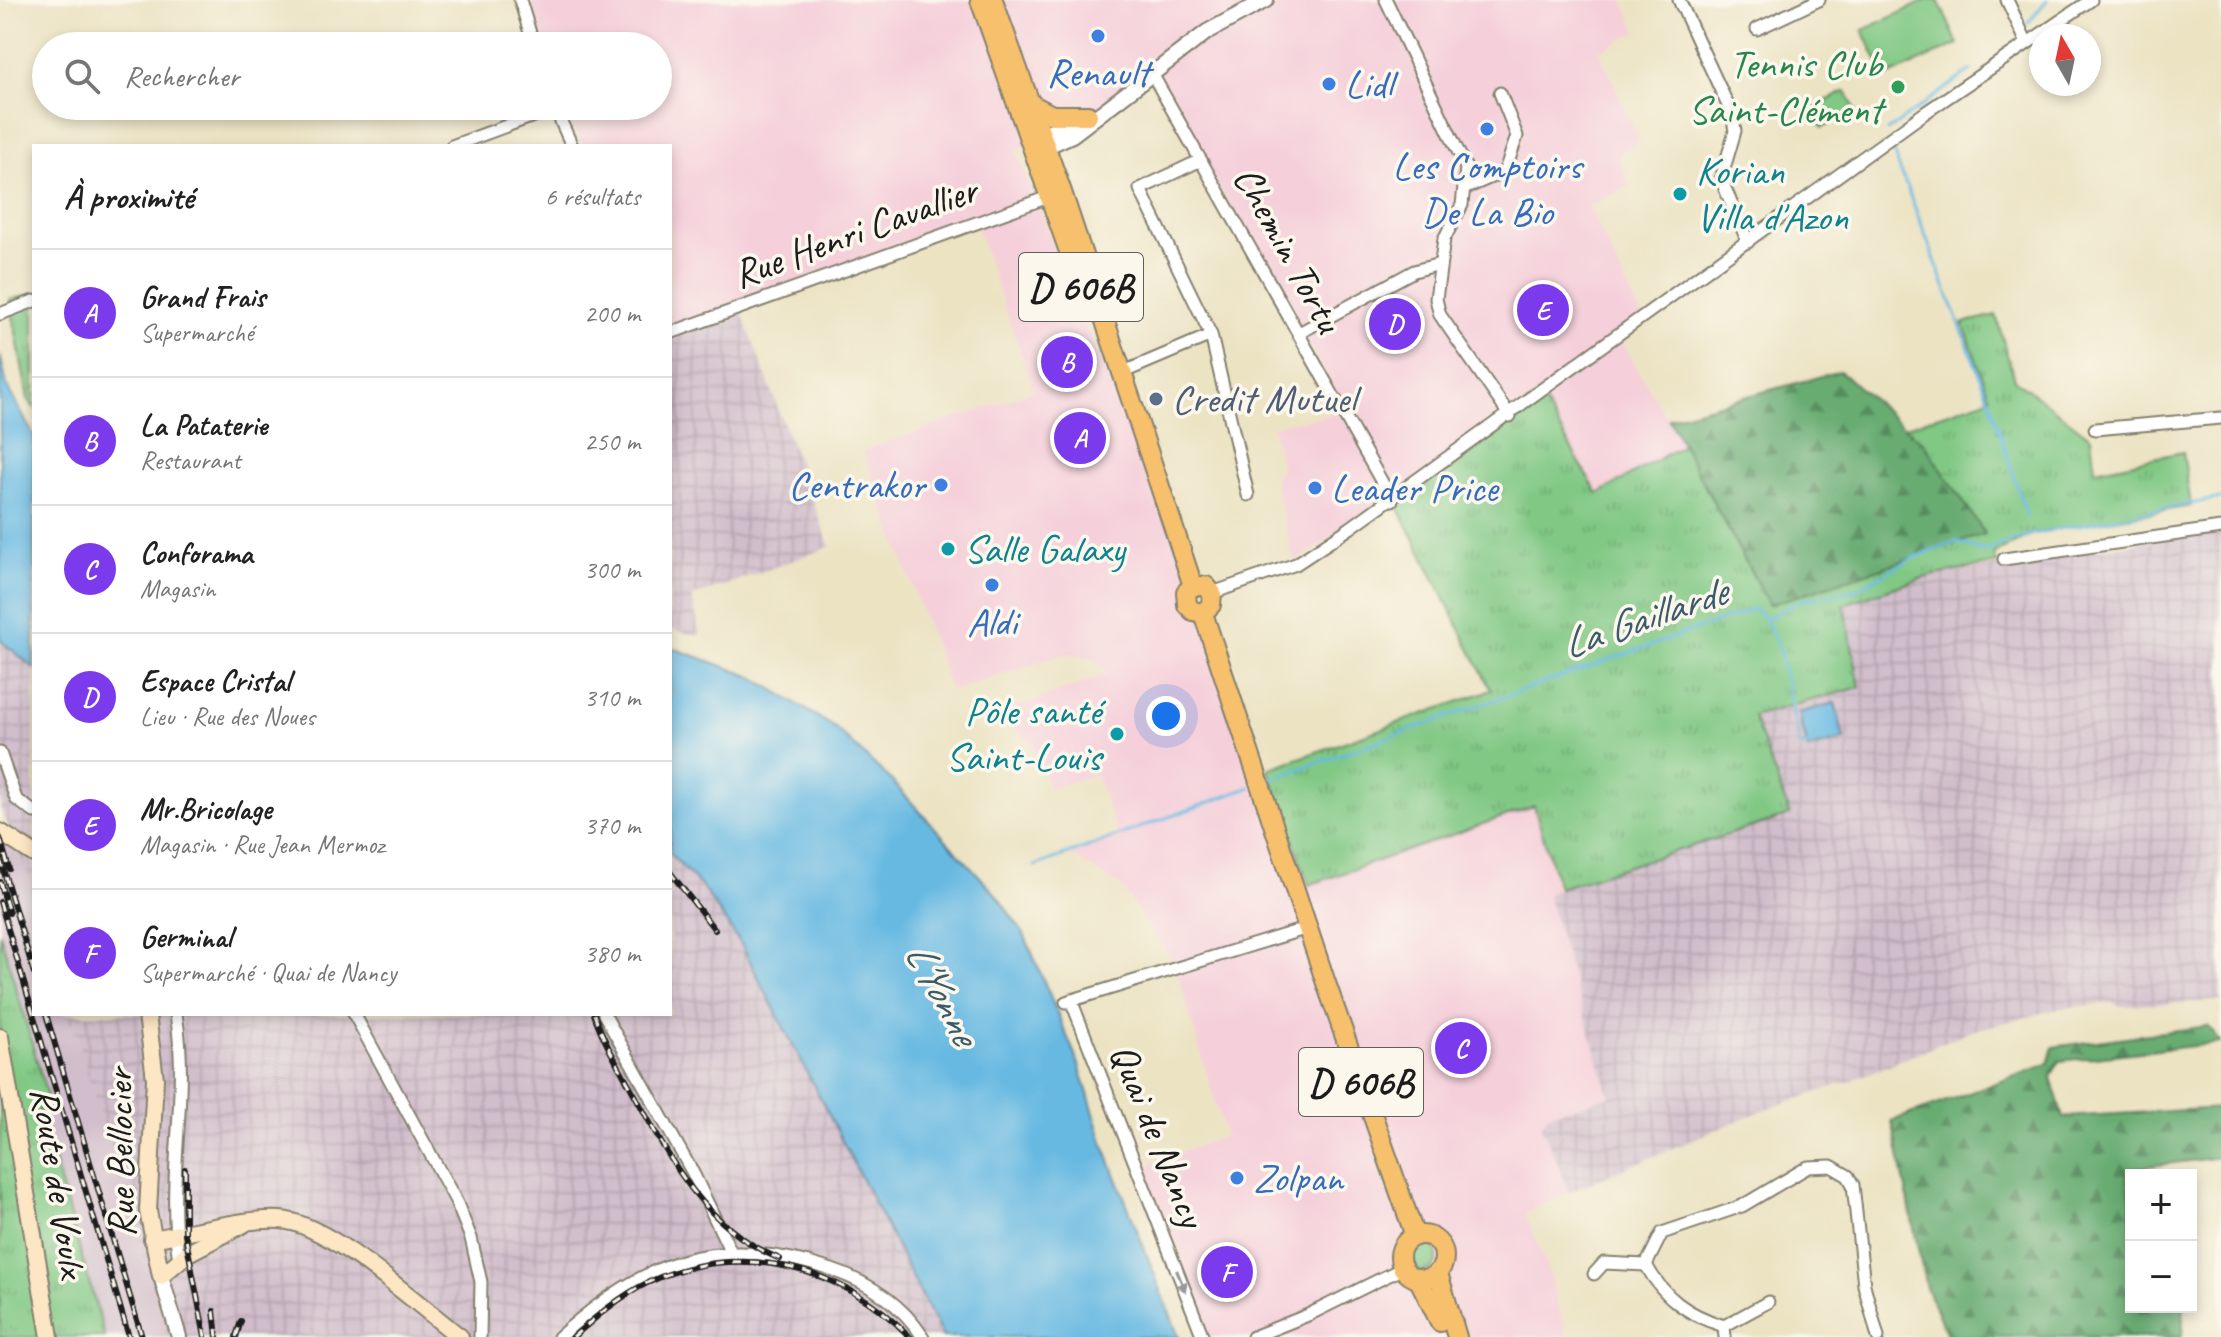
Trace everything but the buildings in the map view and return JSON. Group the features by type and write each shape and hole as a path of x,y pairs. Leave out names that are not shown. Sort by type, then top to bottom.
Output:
{"main road":[{"name":"D 606B","path":"980,0 1037,144 1193,586"},
{"name":"D 606B","path":"993,0 1031,104 1037,144"},
{"path":"1031,104 1052,115 1097,112"},
{"path":"1201,585 1212,593 1211,605 1203,613 1193,611 1187,605 1186,592 1193,586 1201,585"},
{"name":"D 606B","path":"1203,613 1415,1236"},
{"path":"0,832 29,851"},
{"name":"Rue Bellocier","path":"147,1016 155,1079 148,1211 161,1276"},
{"name":"Route de Voulx","path":"0,1037 50,1337"},
{"path":"152,1239 279,1220 318,1231 460,1337"},
{"path":"161,1276 179,1260 244,1224"},
{"path":"1446,1337 1436,1309 1410,1273 1400,1252 1404,1243 1415,1236 1431,1237 1443,1249 1444,1259 1438,1273 1457,1337"},
{"path":"1410,1273 1438,1273"}],"street":[{"path":"520,0 530,32"},
{"path":"1037,144 1072,135 1097,112 1207,32 1266,0"},
{"path":"1386,0 1466,168 1462,205 1444,239 1436,299 1440,315 1510,416"},
{"path":"1679,0 1732,114 1735,131 1721,179 1748,242"},
{"path":"1757,29 1803,3 1819,0"},
{"path":"2007,0 2026,41"},
{"path":"1212,593 1296,564 1392,500 2026,41 2091,0"},
{"name":"Chemin Tortu","path":"1151,72 1392,500"},
{"path":"1466,188 1505,171 1517,136 1500,93"},
{"path":"457,144 520,120"},
{"path":"560,120 571,144"},
{"path":"1201,160 1140,189 1211,335 1248,495"},
{"name":"Rue Henri Cavallier","path":"672,332 1055,195"},
{"path":"1299,333 1414,271 1440,264"},
{"path":"0,314 32,302"},
{"path":"1120,377 1211,335"},
{"path":"2095,429 2221,418"},
{"path":"2004,559 2221,528"},
{"path":"0,753 16,799 32,811"},
{"name":"Quai de Nancy","path":"1203,1337 1068,1001 1308,928"},
{"path":"176,1016 182,1051 175,1235 179,1260"},
{"path":"355,1016 456,1201 471,1238 481,1282 480,1337"},
{"path":"605,1016 705,1195 731,1252"},
{"path":"1646,1265 1657,1238 1669,1230 1742,1206 1808,1167 1831,1166 1848,1176 1853,1185 1864,1285 1878,1337"},
{"path":"559,1337 603,1299 640,1277 693,1258 731,1252 798,1260 839,1273 889,1297 923,1337"},
{"path":"1594,1274 1604,1263 1646,1265"},
{"path":"1646,1265 1668,1298 1725,1331 1768,1302"},
{"path":"1253,1337 1410,1273"},
{"name":"Rue Bellocier","path":"161,1276 179,1337"}],"shaded area":[{"path":"541,0 1623,0 1637,32 1599,51 1640,141 1618,155 1630,186 1589,206 1645,324 1622,343 1683,445 1598,494 1541,396 1294,563 1274,480 1281,469 1272,426 1347,412 1156,76 1016,152 1268,769 1309,885 1535,805 1610,1096 1542,1126 1569,1192 1525,1213 1548,1270 1567,1337 1204,1337 1142,1167 1225,1136 1175,964 1121,886 1071,855 1118,836 1096,774 1049,789 1032,742 996,715 1108,674 1092,658 1065,654 951,691 863,451 1034,391 973,217 672,326 672,144 581,144 572,120 672,120 672,32 540,32 530,4"},
{"path":"738,302 830,547 692,597 700,636 672,629 672,326"},
{"path":"2221,530 2221,1001 2121,1006 2112,1003 2062,1008 1968,1032 1848,1082 1761,1111 1569,1192 1542,1126 1548,1115 1610,1096 1547,895 1559,888 1790,815 1752,715 1860,687 1843,604 1926,577"},
{"path":"0,640 32,666 32,891 21,854 0,808"},
{"path":"0,841 21,854 32,891 32,1016 70,1016 167,1337 105,1337 39,1108 49,1105 0,933"},
{"path":"672,856 702,887 741,944 943,1337 167,1337 70,1016 672,1016"}],"green space":[{"path":"1928,0 1938,0 1958,44 1885,78 1863,30"},
{"path":"1846,91 1856,111 1822,128 1812,108"},
{"path":"32,294 32,405 28,399 10,300"},
{"path":"1996,315 2014,379 2091,437 2095,470 2183,452 2191,506 2034,533 1994,554 1997,563 1926,577 1844,604 1860,687 1753,716 1790,815 1559,888 1534,806 1309,885 1268,769 1491,690 1395,501 1540,395 1598,494 1683,445 1769,605 1926,445 1905,427 1990,398 1963,323"},
{"path":"1840,371 1925,445 1985,534 1769,605 1668,418"},
{"path":"0,933 50,1106 39,1109 105,1337 0,1337"},
{"path":"2208,1026 2221,1043 2059,1061 2051,1077 2063,1117 2221,1108 2221,1157 2125,1169 2125,1313 2184,1313 2182,1337 1948,1337 1926,1288 1892,1121 2048,1064 2053,1047"},
{"path":"1422,1242 1428,1243 1436,1251 1436,1263 1428,1271 1422,1272 1416,1271 1408,1263 1407,1257 1408,1251 1416,1243"}],"water":[{"path":"0,354 7,386 32,432 32,666 0,640"},
{"name":"L'Yonne","path":"672,648 753,677 834,727 890,779 994,892 1024,934 1078,1062 1105,1148 1179,1337 943,1337 741,944 702,887 672,856"},
{"path":"1835,703 1844,739 1808,749 1799,713"}],"waterway":[{"name":"La Gaillarde","path":"2028,23 2047,0"},
{"name":"La Gaillarde","path":"1887,131 1971,70"},
{"name":"La Gaillarde","path":"1892,149 1991,405 2027,517"},
{"name":"La Gaillarde","path":"1268,780 1754,609 1766,619 1802,600 1855,590 1913,558 1956,542 1983,551 2032,534 2221,498"},
{"path":"1766,619 1780,651 1800,747 1811,744"},
{"name":"La Gaillarde","path":"1035,866 1251,787"}],"railway":[{"path":"0,838 9,869"},
{"path":"0,859 32,966"},
{"path":"672,875 715,930"},
{"path":"0,882 9,913"},
{"path":"0,902 32,1010"},
{"path":"34,1016 129,1337"},
{"path":"47,1016 142,1337"},
{"path":"595,1016 649,1122 694,1192 731,1230 780,1259"},
{"path":"185,1169 185,1234 205,1337"},
{"path":"573,1337 617,1301 647,1283 682,1270 717,1263 753,1262 788,1267 821,1277 853,1292 883,1312 910,1337"},
{"path":"214,1311 217,1337"},
{"path":"236,1337 241,1321"}],"place":[{"name":"Renault","path":"1098,36"},
{"name":"Lidl","path":"1329,84"},
{"name":"Tennis Club Saint-Clément","path":"1898,87"},
{"name":"Les Comptoirs De La Bio","path":"1487,129"},
{"name":"Korian Villa d'Azon","path":"1680,194"},
{"name":"Mr.Bricolage","path":"1543,310"},
{"name":"Espace Cristal","path":"1395,324"},
{"name":"La Pataterie","path":"1067,362"},
{"name":"Credit Mutuel","path":"1156,399"},
{"name":"Grand Frais","path":"1080,438"},
{"name":"Centrakor","path":"941,485"},
{"name":"Leader Price","path":"1315,488"},
{"name":"Salle Galaxy","path":"948,549"},
{"name":"Aldi","path":"992,585"},
{"name":"Pôle santé Saint-Louis","path":"1117,734"},
{"name":"Conforama","path":"1461,1048"},
{"name":"Zolpan","path":"1237,1178"},
{"name":"Germinal","path":"1227,1272"}]}
